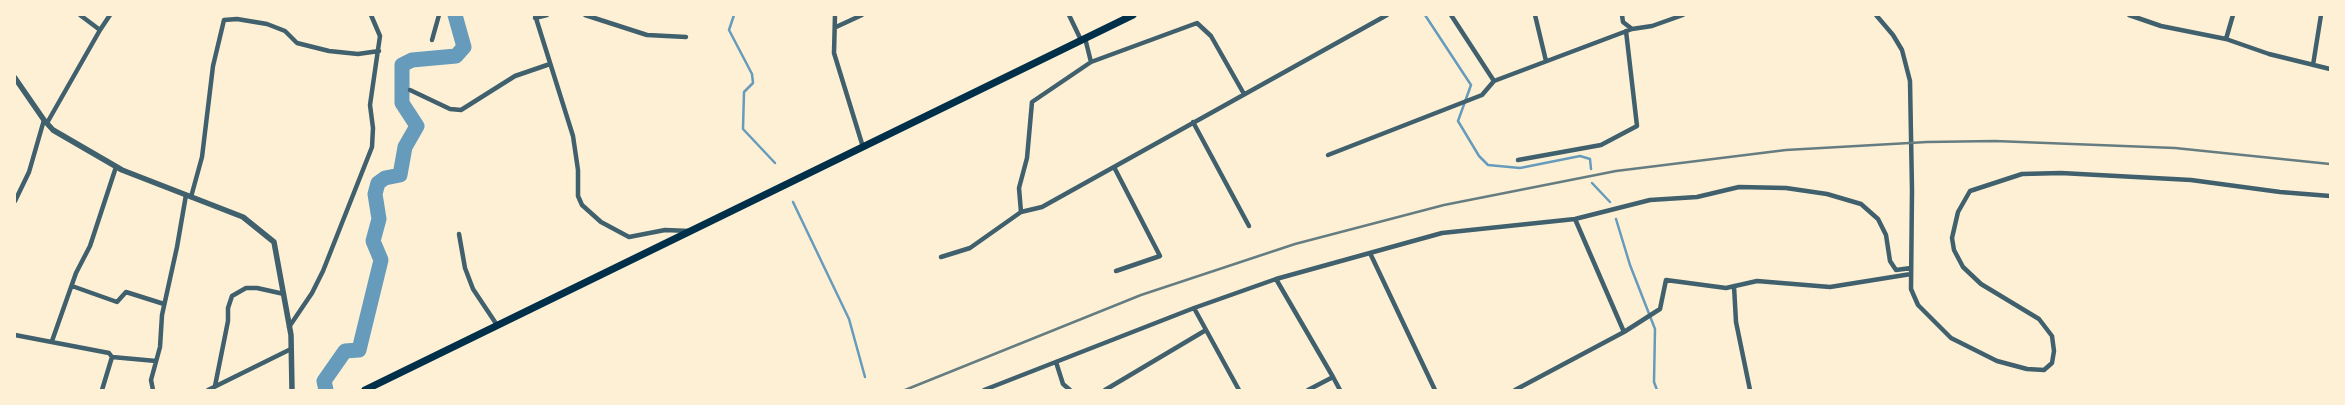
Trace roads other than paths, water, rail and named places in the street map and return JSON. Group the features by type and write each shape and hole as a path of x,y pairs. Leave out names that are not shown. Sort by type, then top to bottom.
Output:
{"highway":[{"path":"365,390 1133,15"}],"street":[{"path":"80,15 100,30"},
{"path":"15,201 29,172 45,121 110,15"},
{"path":"289,328 312,293 323,271 369,156 373,139 370,105 380,36 371,15"},
{"path":"432,40 439,15"},
{"path":"547,15 535,16 576,149 578,196 582,205 601,222 628,238 665,230 692,231"},
{"path":"585,15 647,35 686,37"},
{"path":"835,15 834,53 863,147"},
{"path":"836,27 862,15"},
{"path":"1069,15 1083,39 1091,62"},
{"path":"940,257 970,248 1021,212 1042,207 1387,15"},
{"path":"1451,15 1494,80"},
{"path":"1535,15 1546,61"},
{"path":"1622,15 1623,22 1632,29"},
{"path":"1328,155 1482,95 1494,80 1626,31 1652,26 1683,15"},
{"path":"1876,15 1893,35 1902,50 1910,80 1912,130 1911,289 1918,305 1951,338 1998,361 2027,369 2044,370 2052,362 2054,351 2052,336 2039,319 1981,284 1963,267 1954,250 1954,226 1958,212 1970,191 2022,174 2061,173 2191,180 2280,192 2330,196"},
{"path":"2129,15 2161,26 2226,39 2269,54 2330,69"},
{"path":"2226,39 2233,15"},
{"path":"2312,65 2321,15"},
{"path":"153,390 151,380 160,347 164,304 188,196 202,157 213,66 224,20 237,19 267,24 285,32 297,43 330,51 358,54 379,51"},
{"path":"1021,212 1019,188 1027,158 1032,102 1091,62 1197,23 1212,36 1244,94"},
{"path":"1518,160 1602,145 1637,126 1626,31"},
{"path":"410,90 450,108 460,110 515,76 550,64"},
{"path":"15,78 53,130 116,167 243,217 270,237 277,250 289,328 292,390"},
{"path":"1193,122 1250,226"},
{"path":"1114,166 1160,256 1116,271"},
{"path":"52,342 72,286 90,246 116,167"},
{"path":"984,390 1194,308 1276,279 1442,232 1575,219 1650,200 1697,197 1739,187 1786,188 1827,194 1861,204 1878,219 1886,235 1890,261 1896,270 1911,271"},
{"path":"1575,219 1624,332"},
{"path":"460,234 465,268 473,289 497,325"},
{"path":"1370,252 1435,390"},
{"path":"1515,390 1624,332 1660,309 1666,280 1726,288 1757,281 1830,287 1911,271"},
{"path":"1276,279 1340,390"},
{"path":"72,286 117,302 126,292 164,304"},
{"path":"1734,286 1736,322 1750,390"},
{"path":"215,386 228,321 228,308 232,296 246,288 257,288 284,294"},
{"path":"1194,308 1239,390"},
{"path":"1105,390 1206,330"},
{"path":"15,335 109,353 112,357 156,361"},
{"path":"208,390 290,349"},
{"path":"102,390 112,357"},
{"path":"1056,362 1063,384 1070,390"},
{"path":"1308,390 1333,378"}],"waterway":[{"path":"326,390 324,381 345,351 359,350 381,260 373,241 379,219 375,194 378,183 385,178 400,175 405,147 417,126 402,103 402,65 412,60 456,56 464,47 455,15"},
{"path":"734,15 729,30 752,74 753,83 744,92 743,129 775,163"},
{"path":"1425,15 1471,85 1458,121 1479,156 1488,165 1520,168 1580,156 1590,159 1591,169"},
{"path":"1592,183 1610,202"},
{"path":"793,202 849,319 865,377"},
{"path":"1616,219 1630,265 1655,329 1654,382 1657,390"}],"railway":[{"path":"905,390 1141,295 1295,244 1444,205 1616,171 1786,150 1927,142 1995,141 2175,148 2330,164"}]}
